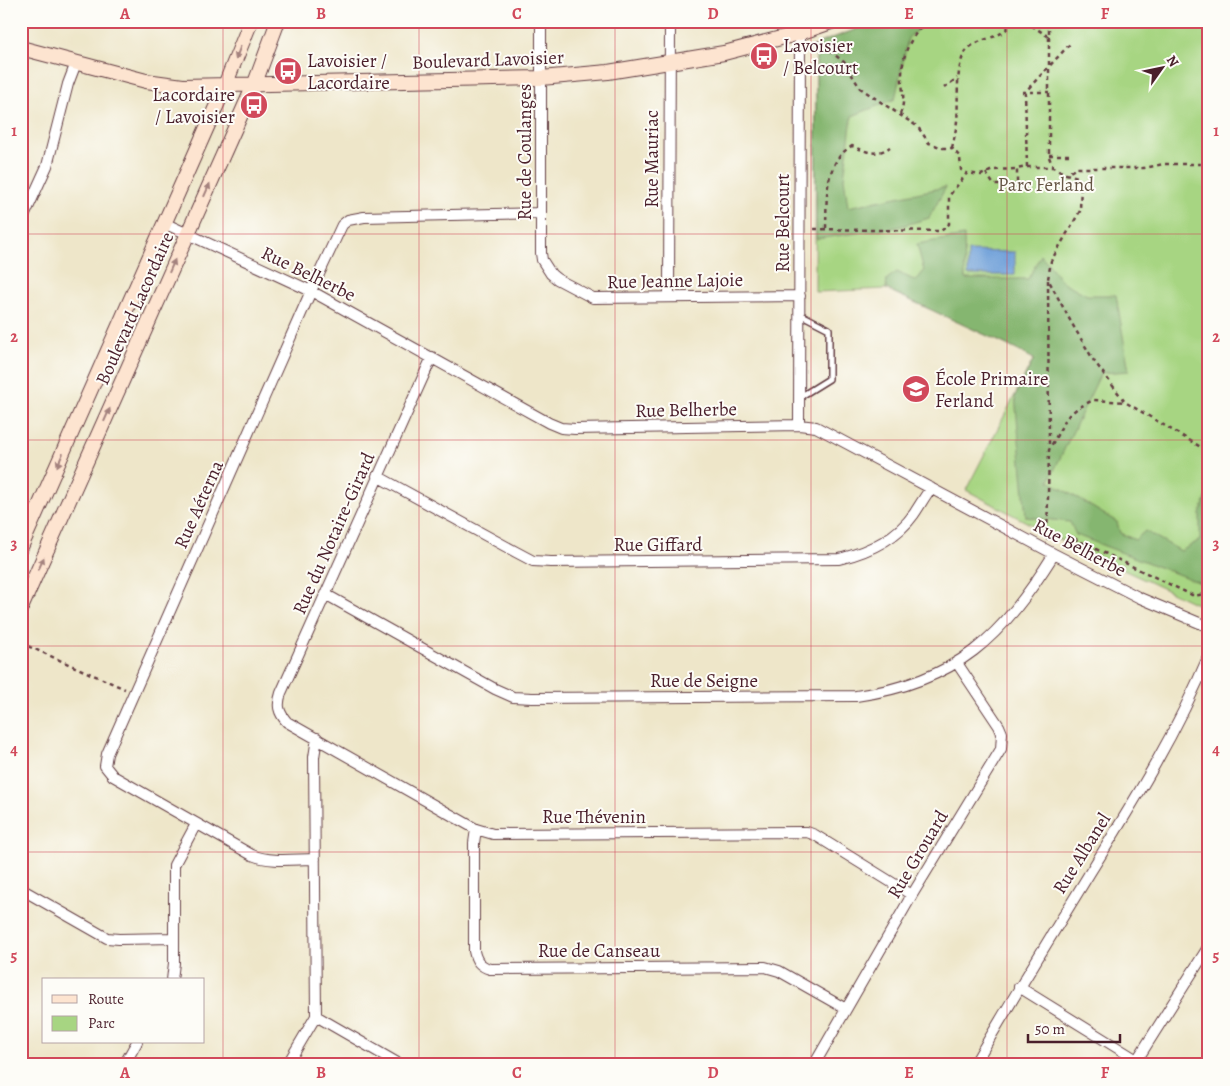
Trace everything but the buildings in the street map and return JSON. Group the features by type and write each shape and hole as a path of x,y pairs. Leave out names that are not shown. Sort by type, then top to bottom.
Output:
{"main road":[{"name":"Boulevard Lacordaire","path":"21,547 226,84 250,21"},
{"name":"Boulevard Lacordaire","path":"21,608 186,234 255,83 278,21"},
{"name":"Boulevard Lavoisier","path":"21,48 146,81 183,86 541,78 608,72 669,63 724,52 800,27 834,21"}],"street":[{"name":"Rue de Coulanges","path":"541,21 541,253"},
{"name":"Rue Mauriac","path":"669,297 670,21"},
{"name":"Rue Belcourt","path":"799,425 800,27"},
{"path":"21,223 25,204 51,153 68,84 76,63"},
{"name":"Rue Aéterna","path":"315,859 262,859 196,824 114,776 105,766 107,754 338,231 348,220 364,217 540,213"},
{"name":"Rue Belherbe","path":"164,223 311,291 561,428 799,425 816,427 1140,598 1209,627"},
{"name":"Rue Jeanne Lajoie","path":"541,253 542,260 551,274 593,298 800,296"},
{"name":"Rue du Notaire-Girard","path":"287,722 278,708 280,693 432,357"},
{"name":"Rue Giffard","path":"377,476 533,561 550,562 839,560 873,548 894,534 913,514 931,488"},
{"name":"Rue de Seigne","path":"325,594 486,685 513,697 856,696 907,686 957,663 985,642 1009,618 1026,596 1050,552"},
{"name":"Rue Albanel","path":"974,1065 1019,987 1160,757 1194,692 1209,655"},
{"name":"Rue Grouard","path":"814,1065 912,895 1001,749 1002,733 999,726 957,663"},
{"name":"Rue Thévenin","path":"287,722 476,828 493,834 807,832 815,835 912,895"},
{"path":"287,1065 316,1016 314,757 317,738"},
{"path":"172,978 174,963 174,865 196,824"},
{"name":"Rue de Canseau","path":"476,828 474,843 474,951 478,963 484,967 766,967 779,971 846,1009"},
{"path":"21,889 108,938 174,938"},
{"path":"1019,987 1138,1063 1209,946"},
{"path":"316,1016 401,1065"},
{"path":"124,1065 136,1044"}],"lane":[{"path":"800,314 828,328 829,379 800,398"}],"path":[{"path":"900,114 904,101 902,81 910,40 927,21"},
{"path":"952,148 957,121 958,77 962,58 967,50 977,42 1001,34 1009,28 1012,21"},
{"path":"1025,21 1049,37"},
{"path":"1049,21 1049,155 1053,167"},
{"path":"800,27 839,56 860,88 918,127 929,142 943,148 952,148 960,157 961,170 981,175 994,170 1053,167 1066,174 1078,177 1081,182 1080,211 1052,261 1048,279 1050,552"},
{"path":"1027,167 1023,92 1070,44"},
{"path":"944,88 958,77"},
{"path":"1023,92 1049,92"},
{"path":"826,228 828,180 840,156 852,146 875,154 890,147"},
{"path":"1049,155 1069,155"},
{"path":"1066,174 1077,168 1144,168 1164,164 1209,164"},
{"path":"986,173 994,185 1018,185 1017,169"},
{"path":"814,229 940,231 949,224 949,196 967,173"},
{"path":"1048,279 1094,361 1125,402 1209,452"},
{"path":"1049,450 1069,415 1085,403 1101,399 1125,402"},
{"path":"1067,542 1071,537 1192,595 1202,594 1209,585"},
{"path":"21,643 134,693"}],"green space":[{"name":"Parc Ferland","path":"879,21 1209,21 1209,608 1207,609 1066,543 966,490 1034,358 886,289 815,292 816,46 819,43"},
{"path":"879,21 927,21 908,38 895,99 852,116 844,178 848,207 946,187 929,218 898,227 816,239 816,46 819,43"},
{"path":"964,236 965,279 1028,279 1041,255 1063,282 1087,295 1116,295 1129,371 1101,373 1049,481 1117,522 1120,533 1135,540 1145,531 1181,551 1200,540 1200,513 1209,492 1209,577 1206,585 1076,535 1070,522 1026,517 1015,396 1034,359 886,289 887,279 897,272 916,281 924,271 917,244"}],"water":[{"path":"968,251 1015,252 1015,275 968,275"}],"place":[{"name":"Lavoisier / Belcourt","path":"764,56"},
{"name":"Lavoisier / Lacordaire","path":"288,71"},
{"name":"Lacordaire / Lavoisier","path":"254,105"},
{"name":"École Primaire Ferland","path":"916,389"}]}
